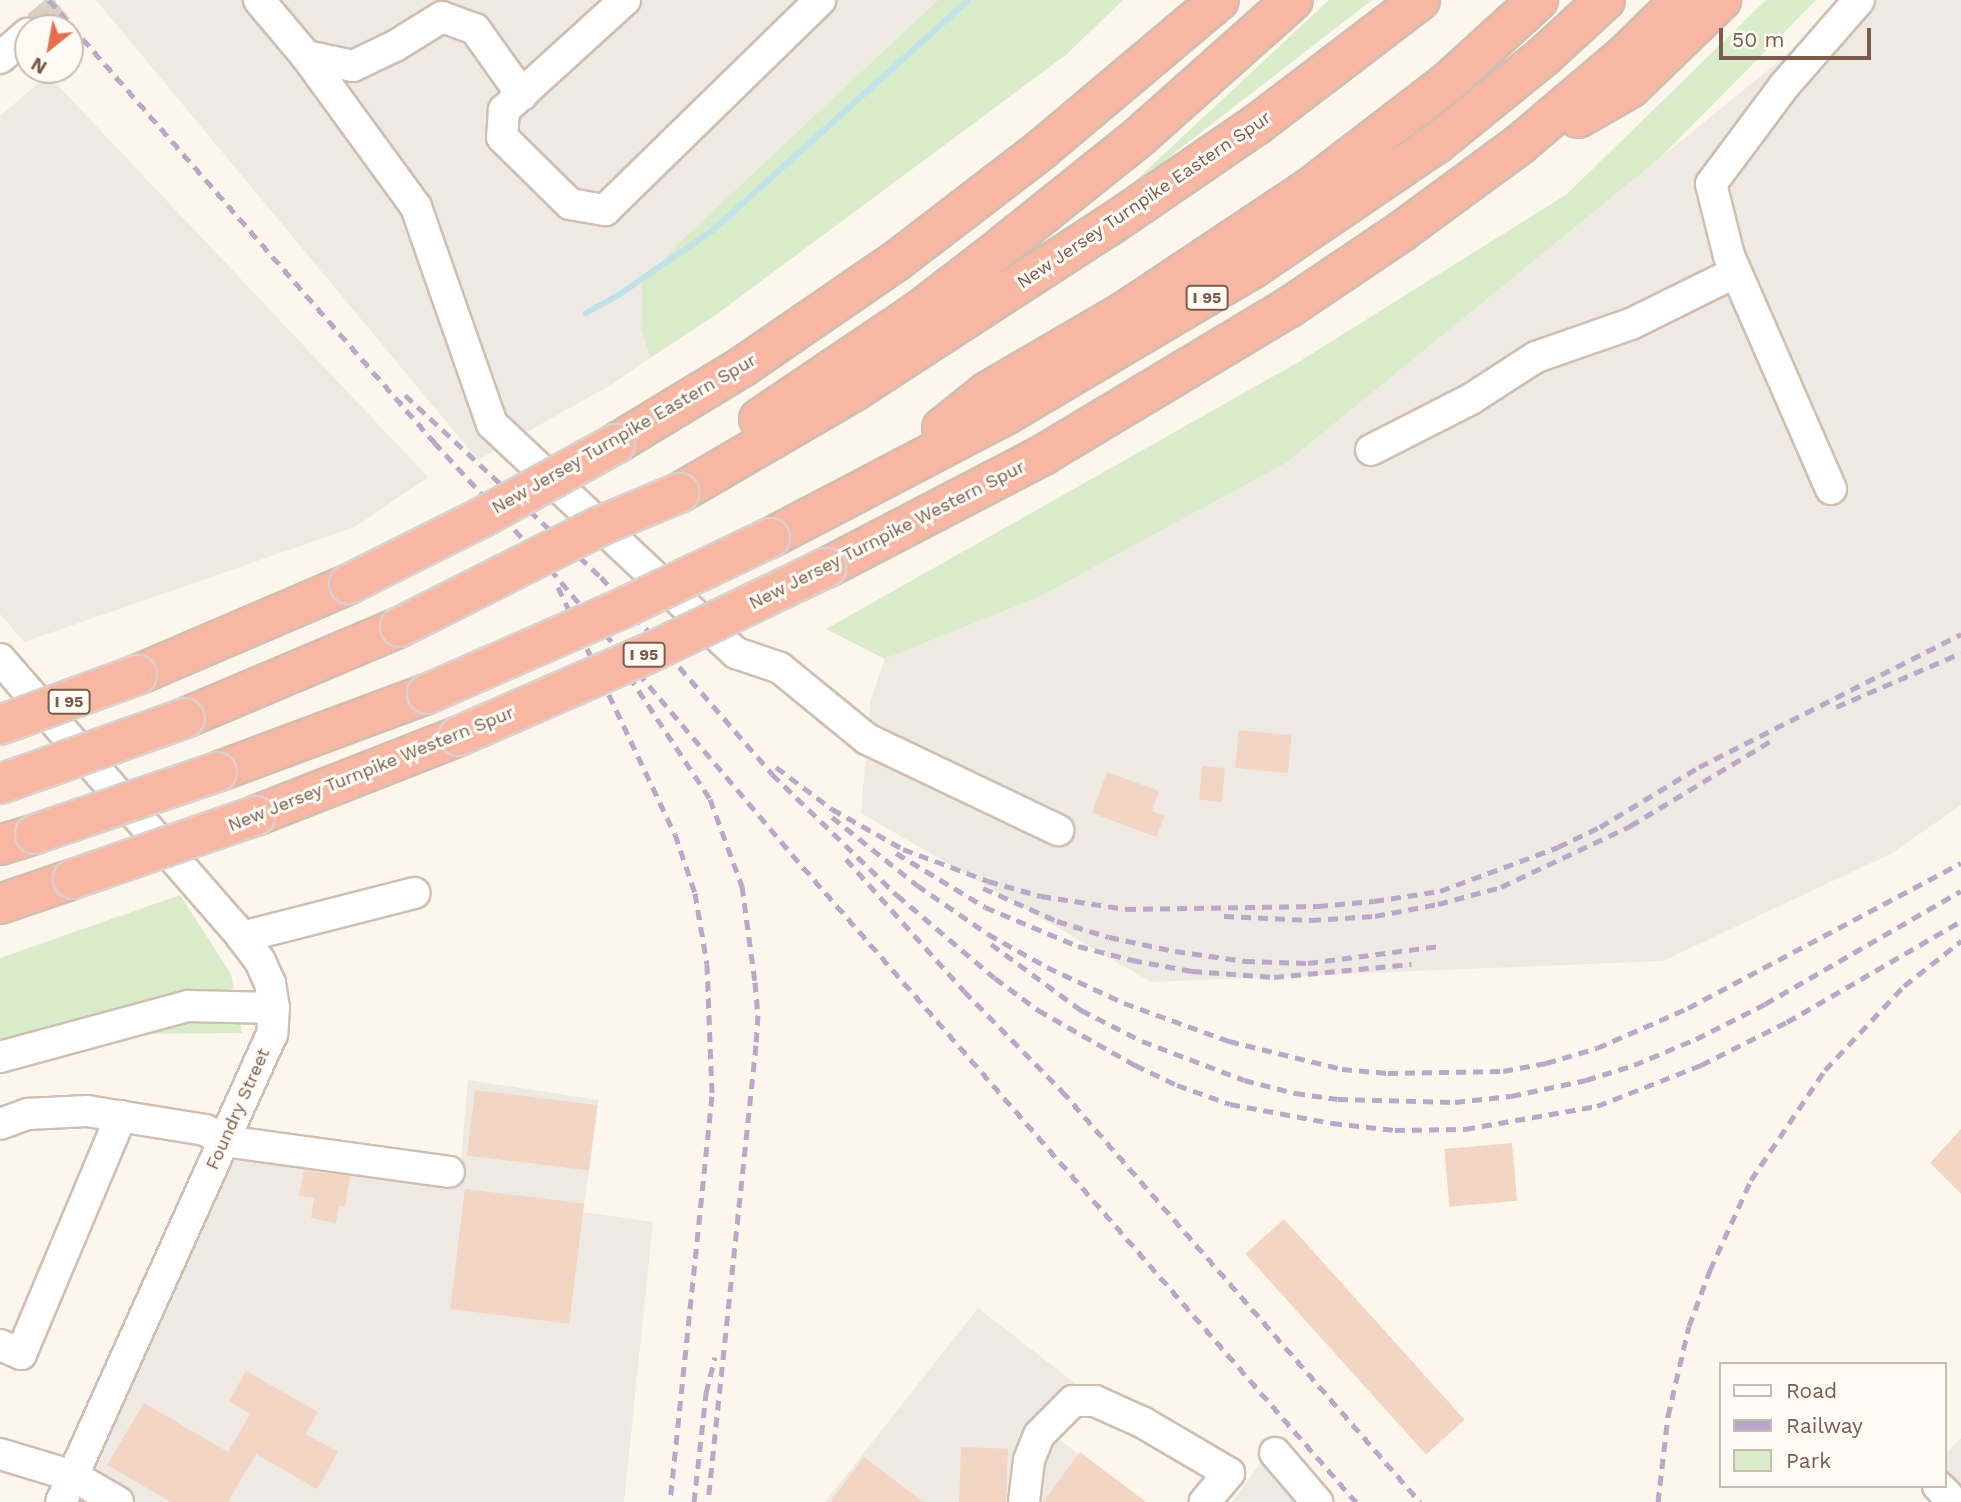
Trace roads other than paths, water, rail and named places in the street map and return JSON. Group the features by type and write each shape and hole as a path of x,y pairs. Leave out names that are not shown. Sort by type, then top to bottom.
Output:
{"highway":[{"name":"New Jersey Turnpike Eastern Spur","path":"1181,29 1206,0"},
{"name":"New Jersey Turnpike Eastern Spur","path":"0,725 137,676 349,584 504,505 615,444 733,373 895,262 1042,149 1181,29 1219,0"},
{"name":"New Jersey Turnpike Eastern Spur","path":"671,487 958,282 1129,144 1293,0"},
{"name":"New Jersey Turnpike Eastern Spur","path":"0,784 185,718 400,627 600,526 854,391 1126,214 1265,118 1420,0"},
{"path":"860,493 987,392 1136,304 1321,181 1447,83 1538,0"},
{"name":"I 95","path":"17,839 217,772 427,694 621,609 860,493 1172,319 1316,228 1470,117 1605,0"},
{"name":"New Jersey Turnpike Western Spur","path":"8,902 255,816 459,736 636,659 826,568 1007,475 1206,359 1368,254 1474,180 1589,86 1681,0"},
{"path":"1474,180 1630,88 1721,0"}],"street":[{"path":"259,0 306,56 416,207 492,424 736,653 780,668 867,739 1058,830"},
{"path":"625,0 504,110 502,137 570,204 605,210 820,0"},
{"path":"1830,489 1736,272 1711,184 1784,86 1859,0"},
{"path":"306,56 353,66 395,46 442,18 475,29 522,95"},
{"path":"0,58 14,46"},
{"path":"1371,450 1471,399 1536,356 1631,324 1736,272"},
{"name":"Foundry Street","path":"0,659 242,937 260,961 271,983 274,1008 272,1034 67,1489"},
{"path":"242,937 414,893"},
{"path":"0,1057 188,1006 274,1008"},
{"path":"0,1124 28,1114 87,1111 205,1130 224,1141 449,1172"},
{"path":"0,1345 22,1354 121,1116"},
{"path":"1024,1502 1029,1460 1039,1435 1073,1401 1095,1401 1142,1422 1229,1473 1205,1502"},
{"path":"1275,1453 1317,1502"},
{"path":"0,1454 67,1489 118,1502"}],"waterway":[{"path":"586,313 620,294 713,230 968,0"}],"tunnel":[{"path":"51,14 68,0"}],"railway":[{"path":"49,0 434,442 539,556 803,867 1356,1502"},
{"path":"405,395 601,577 772,774 897,895 995,978 1038,1010 1135,1065 1177,1085 1230,1104 1332,1123 1395,1130 1465,1129 1597,1106 1701,1065 1787,1022 1961,921"},
{"path":"558,587 675,834 695,893 707,964 712,1096 670,1502"},
{"path":"776,767 832,809 903,849 988,881 1041,896 1126,909 1318,906 1374,901 1440,891 1558,847 1600,827 1699,767 1961,634"},
{"path":"1836,707 1961,653"},
{"path":"629,676 710,799 742,886 755,982 758,1015 756,1045 708,1502"},
{"path":"1224,916 1311,920 1375,916 1438,904 1501,887 1630,826 1774,739"},
{"path":"832,817 917,885 988,934 1047,967 1124,1003 1229,1041 1342,1069 1388,1073 1503,1071 1546,1063 1597,1048 1688,1008 1961,863"},
{"path":"896,853 985,907 1078,946 1132,960 1192,971 1274,977 1411,964"},
{"path":"846,859 964,991 1062,1091 1420,1502"},
{"path":"983,888 1057,921 1109,937 1175,951 1245,961 1308,963 1440,946"},
{"path":"991,944 1081,1010 1142,1041 1244,1080 1295,1093 1338,1099 1455,1102 1511,1096 1586,1080 1634,1065 1696,1039 1765,1004 1961,891"},
{"path":"1658,1502 1668,1416 1689,1326 1710,1270 1751,1180 1825,1070 1904,986 1961,941"},
{"path":"694,1502 706,1393 715,1357"}]}
